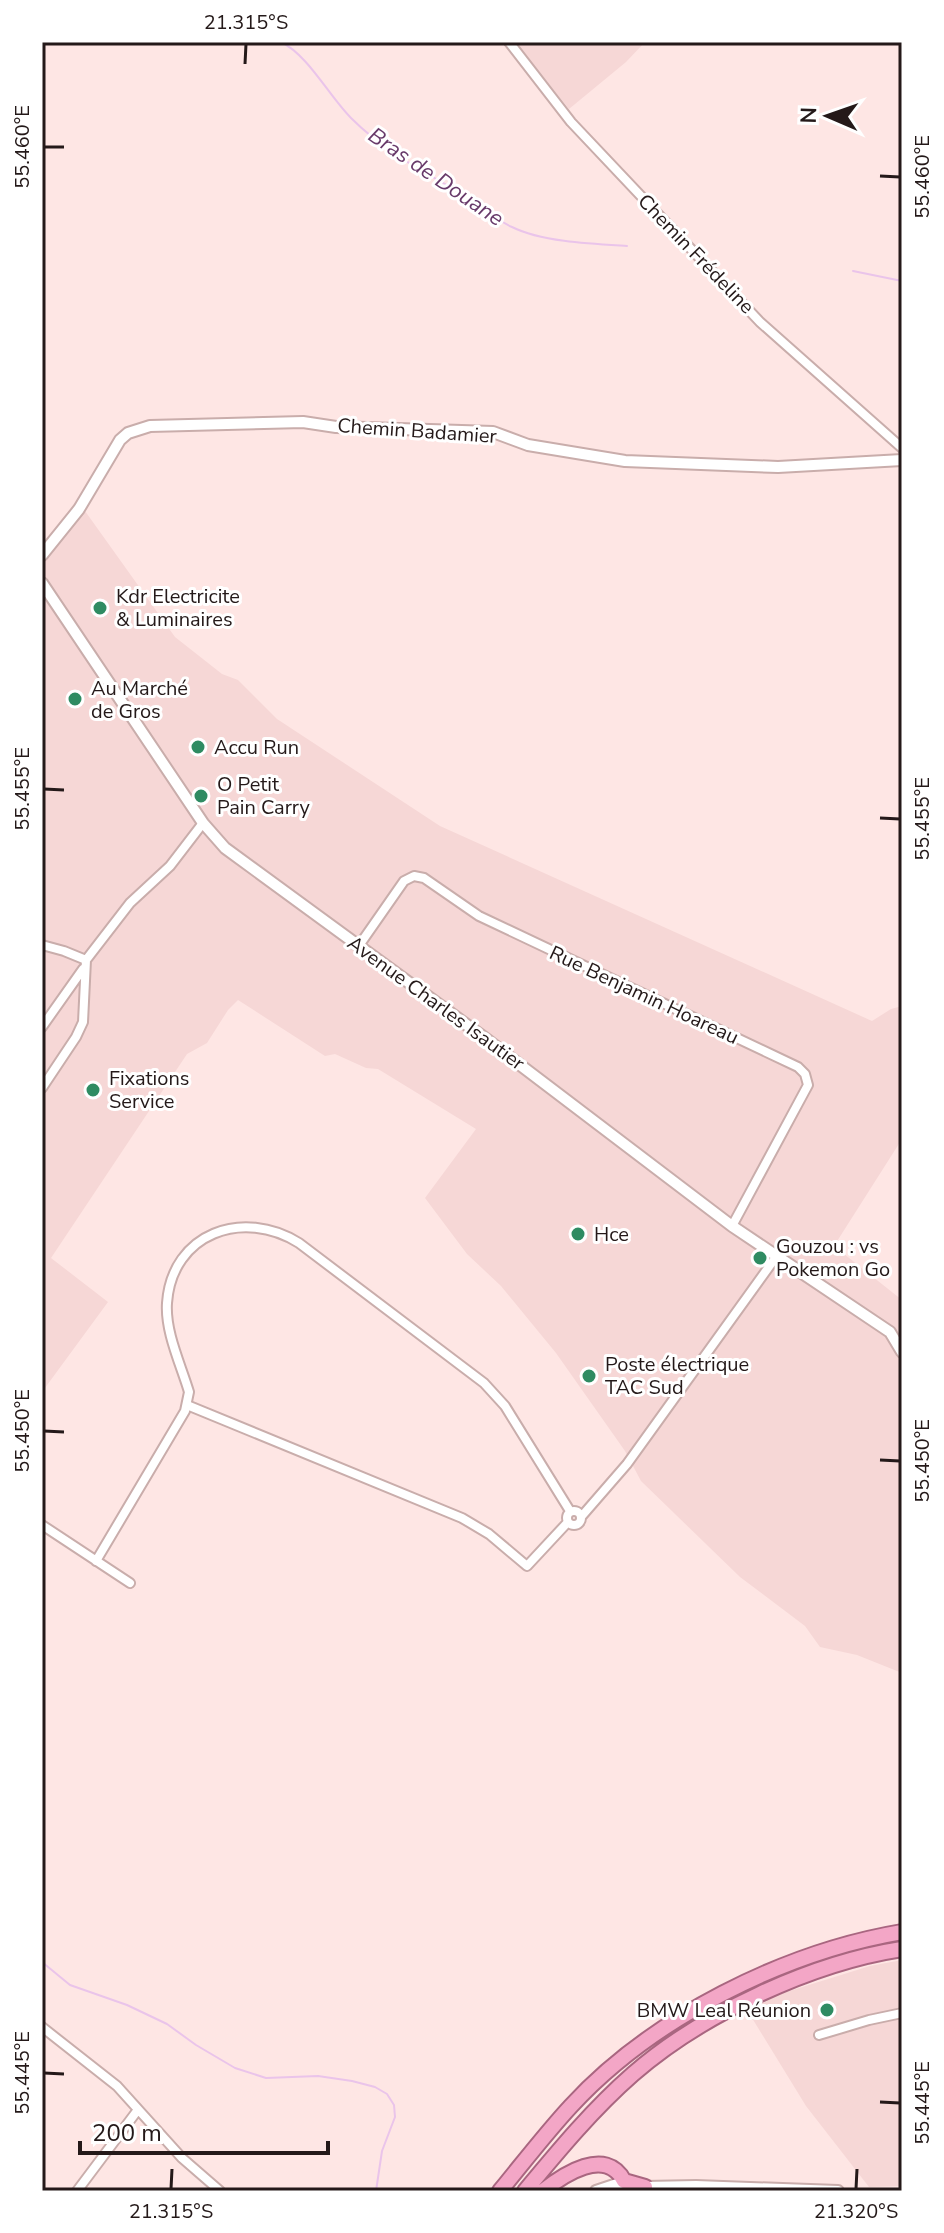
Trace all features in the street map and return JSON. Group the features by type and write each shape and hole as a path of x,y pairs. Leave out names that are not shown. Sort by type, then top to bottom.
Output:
{"highway":[{"path":"500,2191 571,2105 656,2035 763,1974 824,1951 902,1932"},
{"path":"525,2191 579,2127 634,2073 692,2032 789,1983 856,1958 902,1949"},
{"path":"789,1983 902,1955"},
{"path":"543,2191 574,2170 587,2166 614,2169 619,2186 645,2187"}],"street":[{"name":"Chemin Frédeline","path":"509,42 599,153 760,322 902,448"},
{"name":"Chemin Badamier","path":"42,555 79,509 120,440 128,433 150,426 303,422 336,427 493,432 528,445 625,461 778,467 902,460"},
{"name":"Avenue Charles Isautier","path":"42,583 203,823 225,848 499,1048 732,1226 890,1332 902,1352"},
{"path":"42,1027 130,903 170,866 203,823"},
{"name":"Rue Benjamin Hoareau","path":"358,947 404,881 414,876 424,878 479,916 798,1067 805,1074 808,1085 732,1226"},
{"path":"42,945 64,951 85,965"},
{"path":"42,1088 83,1022 85,965"},
{"path":"96,1561 187,1405 189,1392 167,1317 170,1283 178,1266 199,1241 227,1228 243,1225 272,1229 299,1243 484,1383 505,1406 572,1511 581,1517"},
{"path":"568,1522 577,1524 627,1464 776,1257"},
{"path":"187,1405 462,1518 489,1534 527,1566 568,1522"},
{"path":"568,1522 567,1516 572,1511 601,1493"},
{"path":"42,1525 130,1583"},
{"path":"819,2035 902,2013"},
{"path":"42,2027 117,2086 182,2158 220,2191"},
{"path":"77,2191 137,2111"},
{"path":"596,2191 619,2186 696,2186 838,2191"},
{"path":"645,2187 696,2186"}],"shaded area":[{"path":"515,42 645,42 626,62 569,109"},
{"path":"85,511 175,637 222,674 238,680 277,719 440,826 872,1021 902,1006 902,1139 834,1246 902,1300 902,1673 857,1655 820,1647 805,1626 740,1577 641,1481 625,1451 556,1353 501,1286 467,1254 425,1198 476,1129 378,1069 366,1068 335,1054 325,1056 238,1000 207,1043 187,1054 51,1258 108,1302 42,1392 42,563"},
{"path":"902,1960 902,2186 869,2187 806,2106 744,2005 870,1966"}],"waterway":[{"name":"Bras de Douane","path":"281,42 300,56 351,118 373,137 503,223 553,239 627,246"},
{"name":"Bras de Douane","path":"853,271 902,281"},
{"path":"42,1962 70,1985 127,2005 167,2024 235,2068 266,2078 318,2076 352,2081 387,2094 394,2105 395,2117 382,2151 376,2191"}],"place":[{"name":"Kdr Electricite & Luminaires","path":"100,608"},
{"name":"Au Marché de Gros","path":"75,699"},
{"name":"Accu Run","path":"198,747"},
{"name":"O Petit Pain Carry","path":"201,796"},
{"name":"Fixations Service","path":"93,1090"},
{"name":"Hce","path":"578,1234"},
{"name":"Gouzou : vs Pokemon Go","path":"760,1258"},
{"name":"Poste électrique TAC Sud","path":"589,1376"},
{"name":"BMW Leal Réunion","path":"827,2010"}]}
